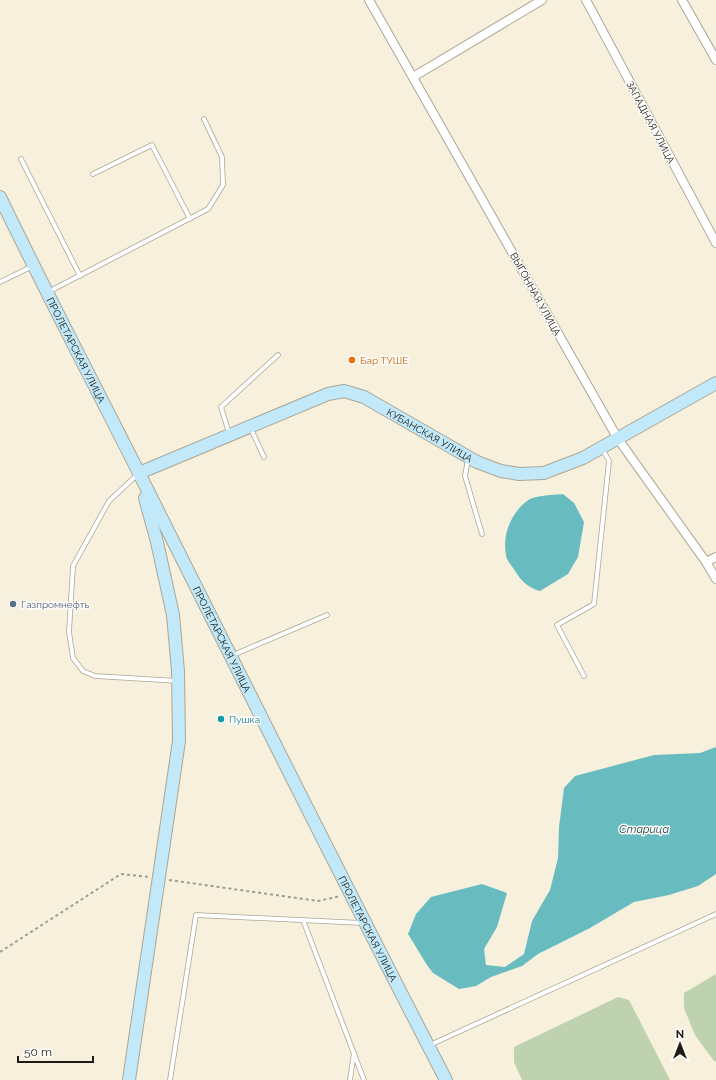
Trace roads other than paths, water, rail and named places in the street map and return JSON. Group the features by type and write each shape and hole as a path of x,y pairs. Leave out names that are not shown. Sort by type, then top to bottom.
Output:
{"street":[{"name":"ВЫГОННАЯ УЛИЦА","path":"369,0 618,439 716,578"},
{"path":"413,77 542,0"},
{"name":"ЗАПАДНАЯ УЛИЦА","path":"586,0 716,243"},
{"path":"682,0 716,60"},
{"name":"ПРОЛЕТАРСКАЯ УЛИЦА","path":"0,197 46,293 139,473 350,894 446,1080"},
{"name":"КУБАНСКАЯ УЛИЦА","path":"139,473 328,394 344,391 364,397 477,462 501,472 519,474 544,473 583,458 716,383"},
{"path":"129,1080 179,741 178,681 173,615 157,542 139,473"},
{"path":"706,562 716,557"}],"lane":[{"path":"46,293 208,209 223,185 222,156 204,119"},
{"path":"93,174 152,145 190,219"},
{"path":"20,159 80,276"},
{"path":"0,282 33,266"},
{"path":"230,435 221,407 278,355"},
{"path":"250,427 264,456"},
{"path":"584,676 557,625 594,604 609,461 602,447"},
{"path":"469,457 465,476 482,534"},
{"path":"139,473 109,501 73,566 69,632 73,658 83,671 95,676 178,681"},
{"path":"230,656 326,615"},
{"path":"428,1046 716,914"},
{"path":"170,1080 196,915 365,923"},
{"path":"303,920 364,1080"},
{"path":"350,1080 354,1053"}],"water":[{"path":"563,494 574,503 584,522 578,557 568,574 540,591 529,586 517,575 506,557 505,540 512,518 527,501 539,496"},
{"name":"Старица","path":"716,747 716,874 698,886 669,895 634,902 590,928 538,954 522,966 491,977 476,986 459,989 433,973 408,934 416,914 431,897 482,884 507,893 497,927 484,949 486,965 505,967 524,954 532,921 550,890 558,858 559,827 564,788 575,776 654,755 700,753"}],"place":[{"name":"Бар ТУШЕ","path":"352,360"},
{"name":"Газпромнефть","path":"13,604"},
{"name":"Пушка","path":"221,719"}]}
